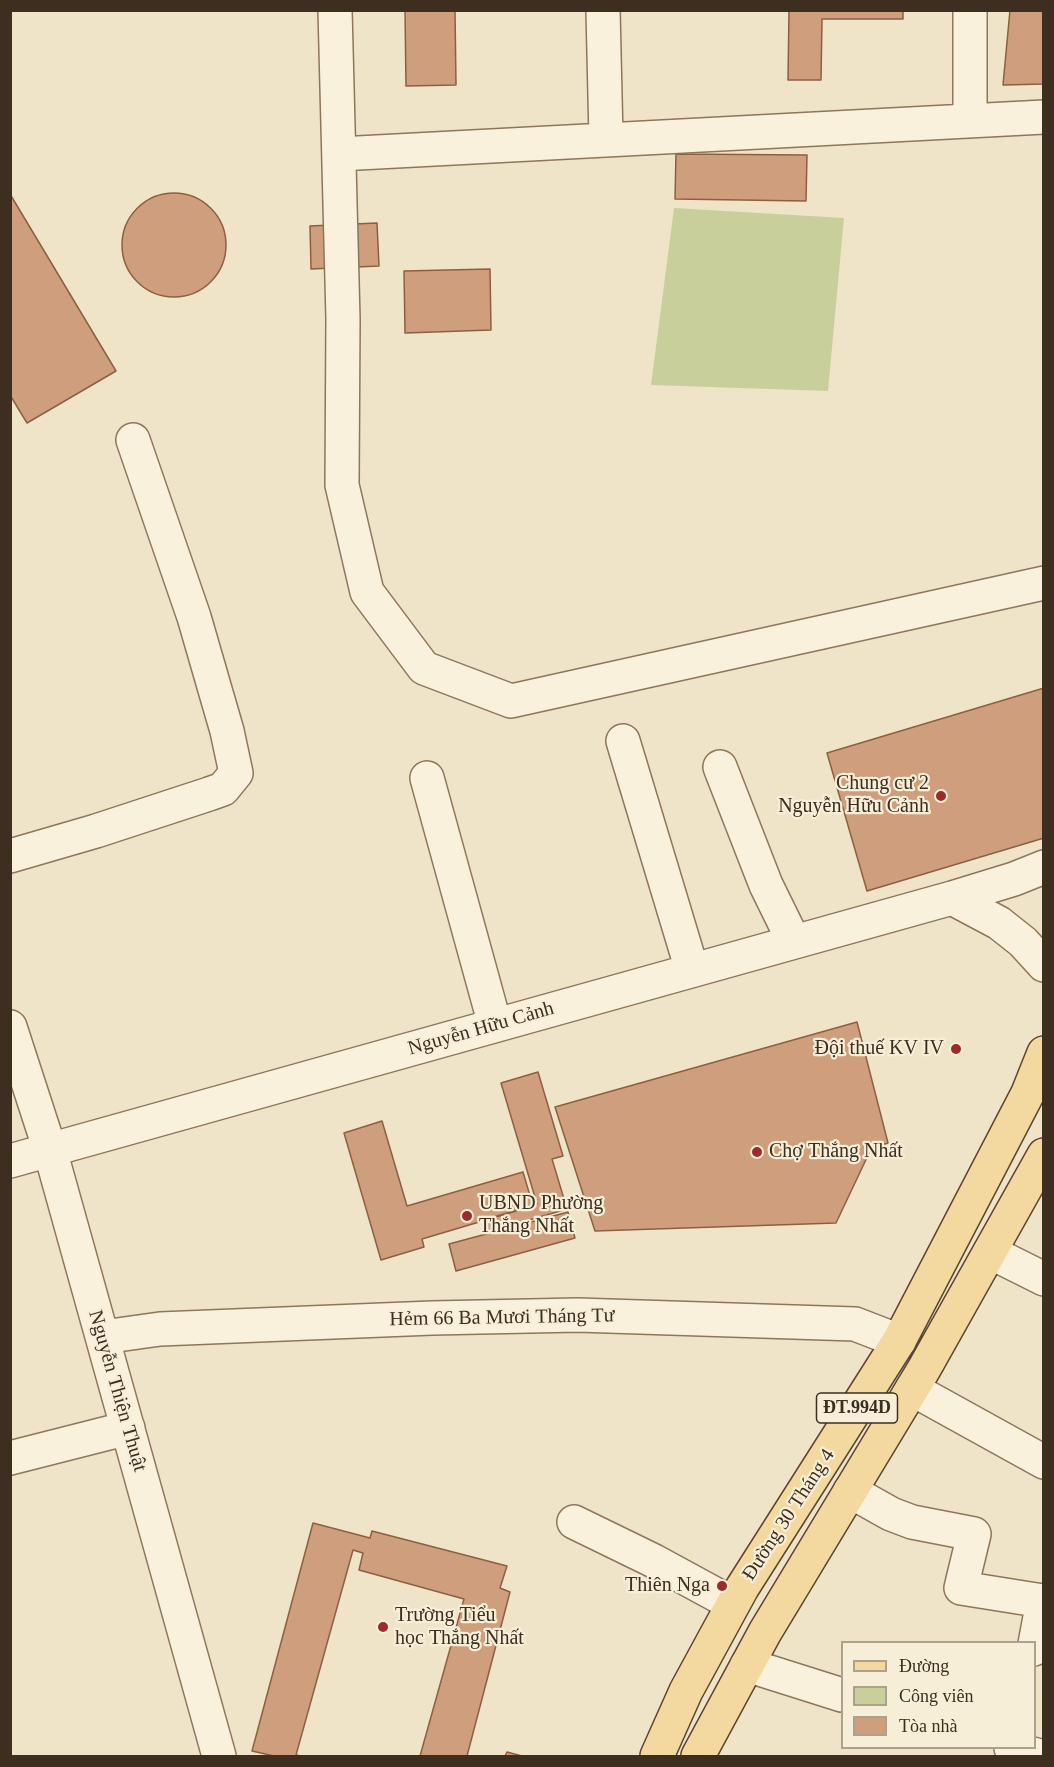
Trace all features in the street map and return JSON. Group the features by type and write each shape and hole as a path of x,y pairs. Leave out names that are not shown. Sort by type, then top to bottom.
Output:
{"main road":[{"name":"Đường 30 Tháng 4","path":"657,1756 686,1691 734,1604 899,1341 1028,1094 1044,1053"},
{"name":"Đường 30 Tháng 4","path":"698,1756 765,1632 912,1389 1044,1155"}],"street":[{"path":"335,10 343,319 342,484 368,591 424,668 512,701 1044,583"},
{"path":"603,10 606,139"},
{"path":"970,10 970,121"},
{"path":"339,154 1044,117"},
{"path":"10,856 96,831 223,789 236,772 227,730 194,617 133,440"},
{"path":"622,741 692,970"},
{"path":"720,767 766,885 794,942"},
{"path":"427,777 495,1025"},
{"name":"Nguyễn Hữu Cảnh","path":"10,1161 952,898 1044,867"},
{"path":"952,898 999,923 1023,942 1044,965"},
{"name":"Nguyễn Thiện Thuật","path":"10,1027 50,1150 219,1756"},
{"path":"990,1252 1044,1279"},
{"name":"Hẻm 66 Ba Mươi Tháng Tư","path":"102,1337 160,1329 432,1318 578,1315 855,1324 899,1341"},
{"path":"912,1389 1044,1462"},
{"path":"10,1458 128,1428"},
{"path":"850,1491 891,1514 912,1522 974,1534 961,1588 1042,1601 1036,1642"},
{"path":"574,1522 734,1604"},
{"path":"747,1665 841,1694"}],"green space":[{"path":"674,208 844,218 828,391 651,385"}],"building":[{"path":"405,10 455,10 456,85 406,86"},
{"path":"789,10 903,10 903,19 822,19 821,80 788,80"},
{"path":"1010,10 1044,10 1044,84 1003,85"},
{"path":"676,154 807,155 806,201 675,199"},
{"path":"174,193 194,197 211,208 222,225 226,245 222,265 211,282 194,293 174,297 154,293 137,282 126,265 122,245 126,225 137,208 154,197"},
{"path":"10,194 116,371 27,423 10,395"},
{"path":"377,223 379,266 311,269 310,226"},
{"path":"490,269 491,330 405,333 404,271"},
{"name":"Chung cư 2 Nguyễn Hữu Cảnh","path":"1044,688 1044,838 867,891 827,753"},
{"path":"857,1022 888,1143 871,1149 836,1223 595,1231 555,1107"},
{"path":"538,1072 563,1156 552,1159 567,1209 488,1232 484,1220 537,1204 501,1083"},
{"path":"382,1121 407,1206 523,1172 533,1206 422,1239 424,1247 381,1260 344,1133"},
{"path":"568,1212 575,1238 456,1271 449,1244"},
{"path":"313,1523 370,1538 372,1531 507,1566 500,1588 510,1592 467,1756 420,1756 464,1599 359,1570 363,1553 353,1550 296,1755 301,1756 274,1756 252,1751"},
{"path":"507,1752 522,1756 505,1756"}],"place":[{"name":"Chung cư 2 Nguyễn Hữu Cảnh","path":"941,796"},
{"name":"Đội thuế KV IV","path":"956,1049"},
{"name":"Chợ Thắng Nhất","path":"757,1152"},
{"name":"UBND Phường Thắng Nhất","path":"467,1216"},
{"name":"Thiên Nga","path":"722,1586"},
{"name":"Trường Tiểu học Thắng Nhất","path":"383,1627"}]}
